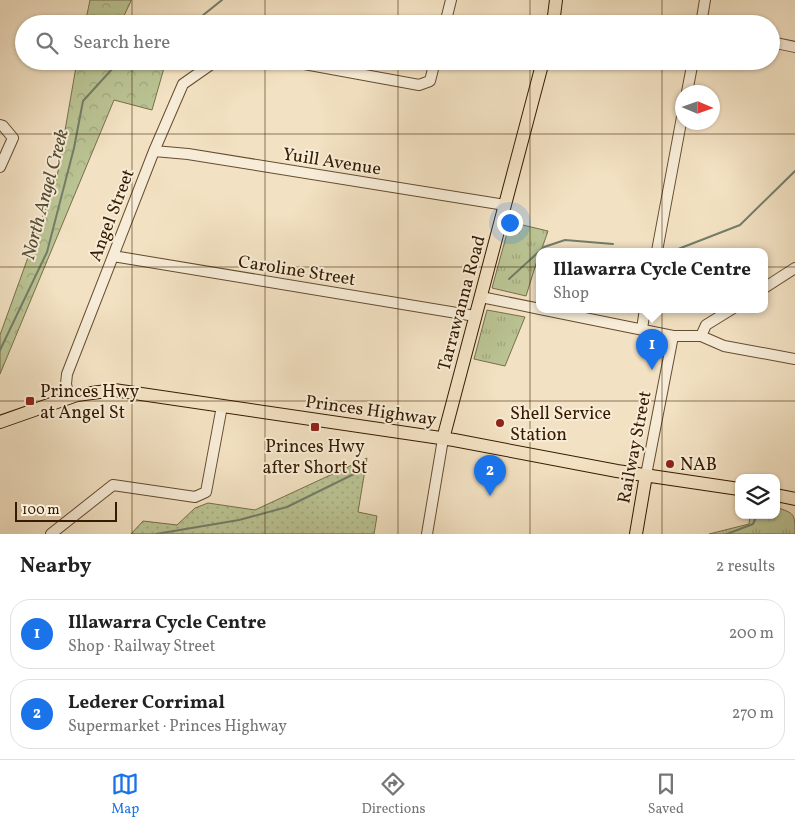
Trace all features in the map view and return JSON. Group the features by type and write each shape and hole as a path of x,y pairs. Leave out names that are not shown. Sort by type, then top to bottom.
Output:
{"main road":[{"path":"554,15 556,0"},
{"name":"Tarrawanna Road","path":"443,439 541,70"},
{"name":"Princes Highway","path":"0,422 69,398 114,390 443,439 646,475 735,488"},
{"name":"Railway Street","path":"636,534 646,475"},
{"path":"780,496 795,499"}],"street":[{"path":"446,15 449,0"},
{"path":"702,15 705,0"},
{"path":"780,44 795,47"},
{"name":"Angel Street","path":"69,398 66,379 154,151 183,84 203,70"},
{"path":"335,70 419,86 430,81 433,70"},
{"path":"688,85 691,70"},
{"path":"0,125 13,138 0,167"},
{"path":"658,248 680,130"},
{"name":"Yuill Avenue","path":"154,151 188,154 505,205"},
{"name":"Caroline Street","path":"113,256 475,316"},
{"path":"768,285 795,268"},
{"path":"481,297 536,308"},
{"path":"560,313 673,336 702,336 724,346 795,359"},
{"path":"642,329 645,313"},
{"path":"702,336 706,325 726,313"},
{"name":"Railway Street","path":"646,475 673,336"},
{"path":"51,534 113,485 196,497 206,492 222,406"},
{"path":"427,534 443,439"}],"green space":[{"path":"90,0 131,0 124,15 87,15"},
{"path":"75,70 163,70 152,110 114,100 0,374 0,335 57,177"},
{"path":"510,222 548,231 542,248 536,248 536,264 526,296 492,288"},
{"path":"487,310 525,317 505,366 474,359"},
{"path":"367,458 358,512 377,516 374,534 131,534 143,521 177,525 195,508 208,503 255,510"},
{"path":"780,508 793,515 795,534 709,534 749,524 750,519 780,519"}],"waterway":[{"name":"North Angel Creek","path":"203,15 222,0"},
{"name":"North Angel Creek","path":"0,350 47,252 74,148 83,101 111,70"},
{"path":"681,248 740,225 795,171"},
{"path":"543,248 565,240 613,244"},
{"path":"509,279 536,254"},
{"path":"156,534 239,520 287,507 360,471"},
{"path":"727,534 753,524 755,519"}],"place":[{"name":"Illawarra Cycle Centre","path":"652,370"},
{"name":"Princes Hwy at Angel St","path":"30,401"},
{"name":"Shell Service Station","path":"500,423"},
{"name":"Princes Hwy after Short St","path":"315,427"},
{"name":"NAB","path":"670,464"},
{"name":"Lederer Corrimal","path":"490,496"}]}
